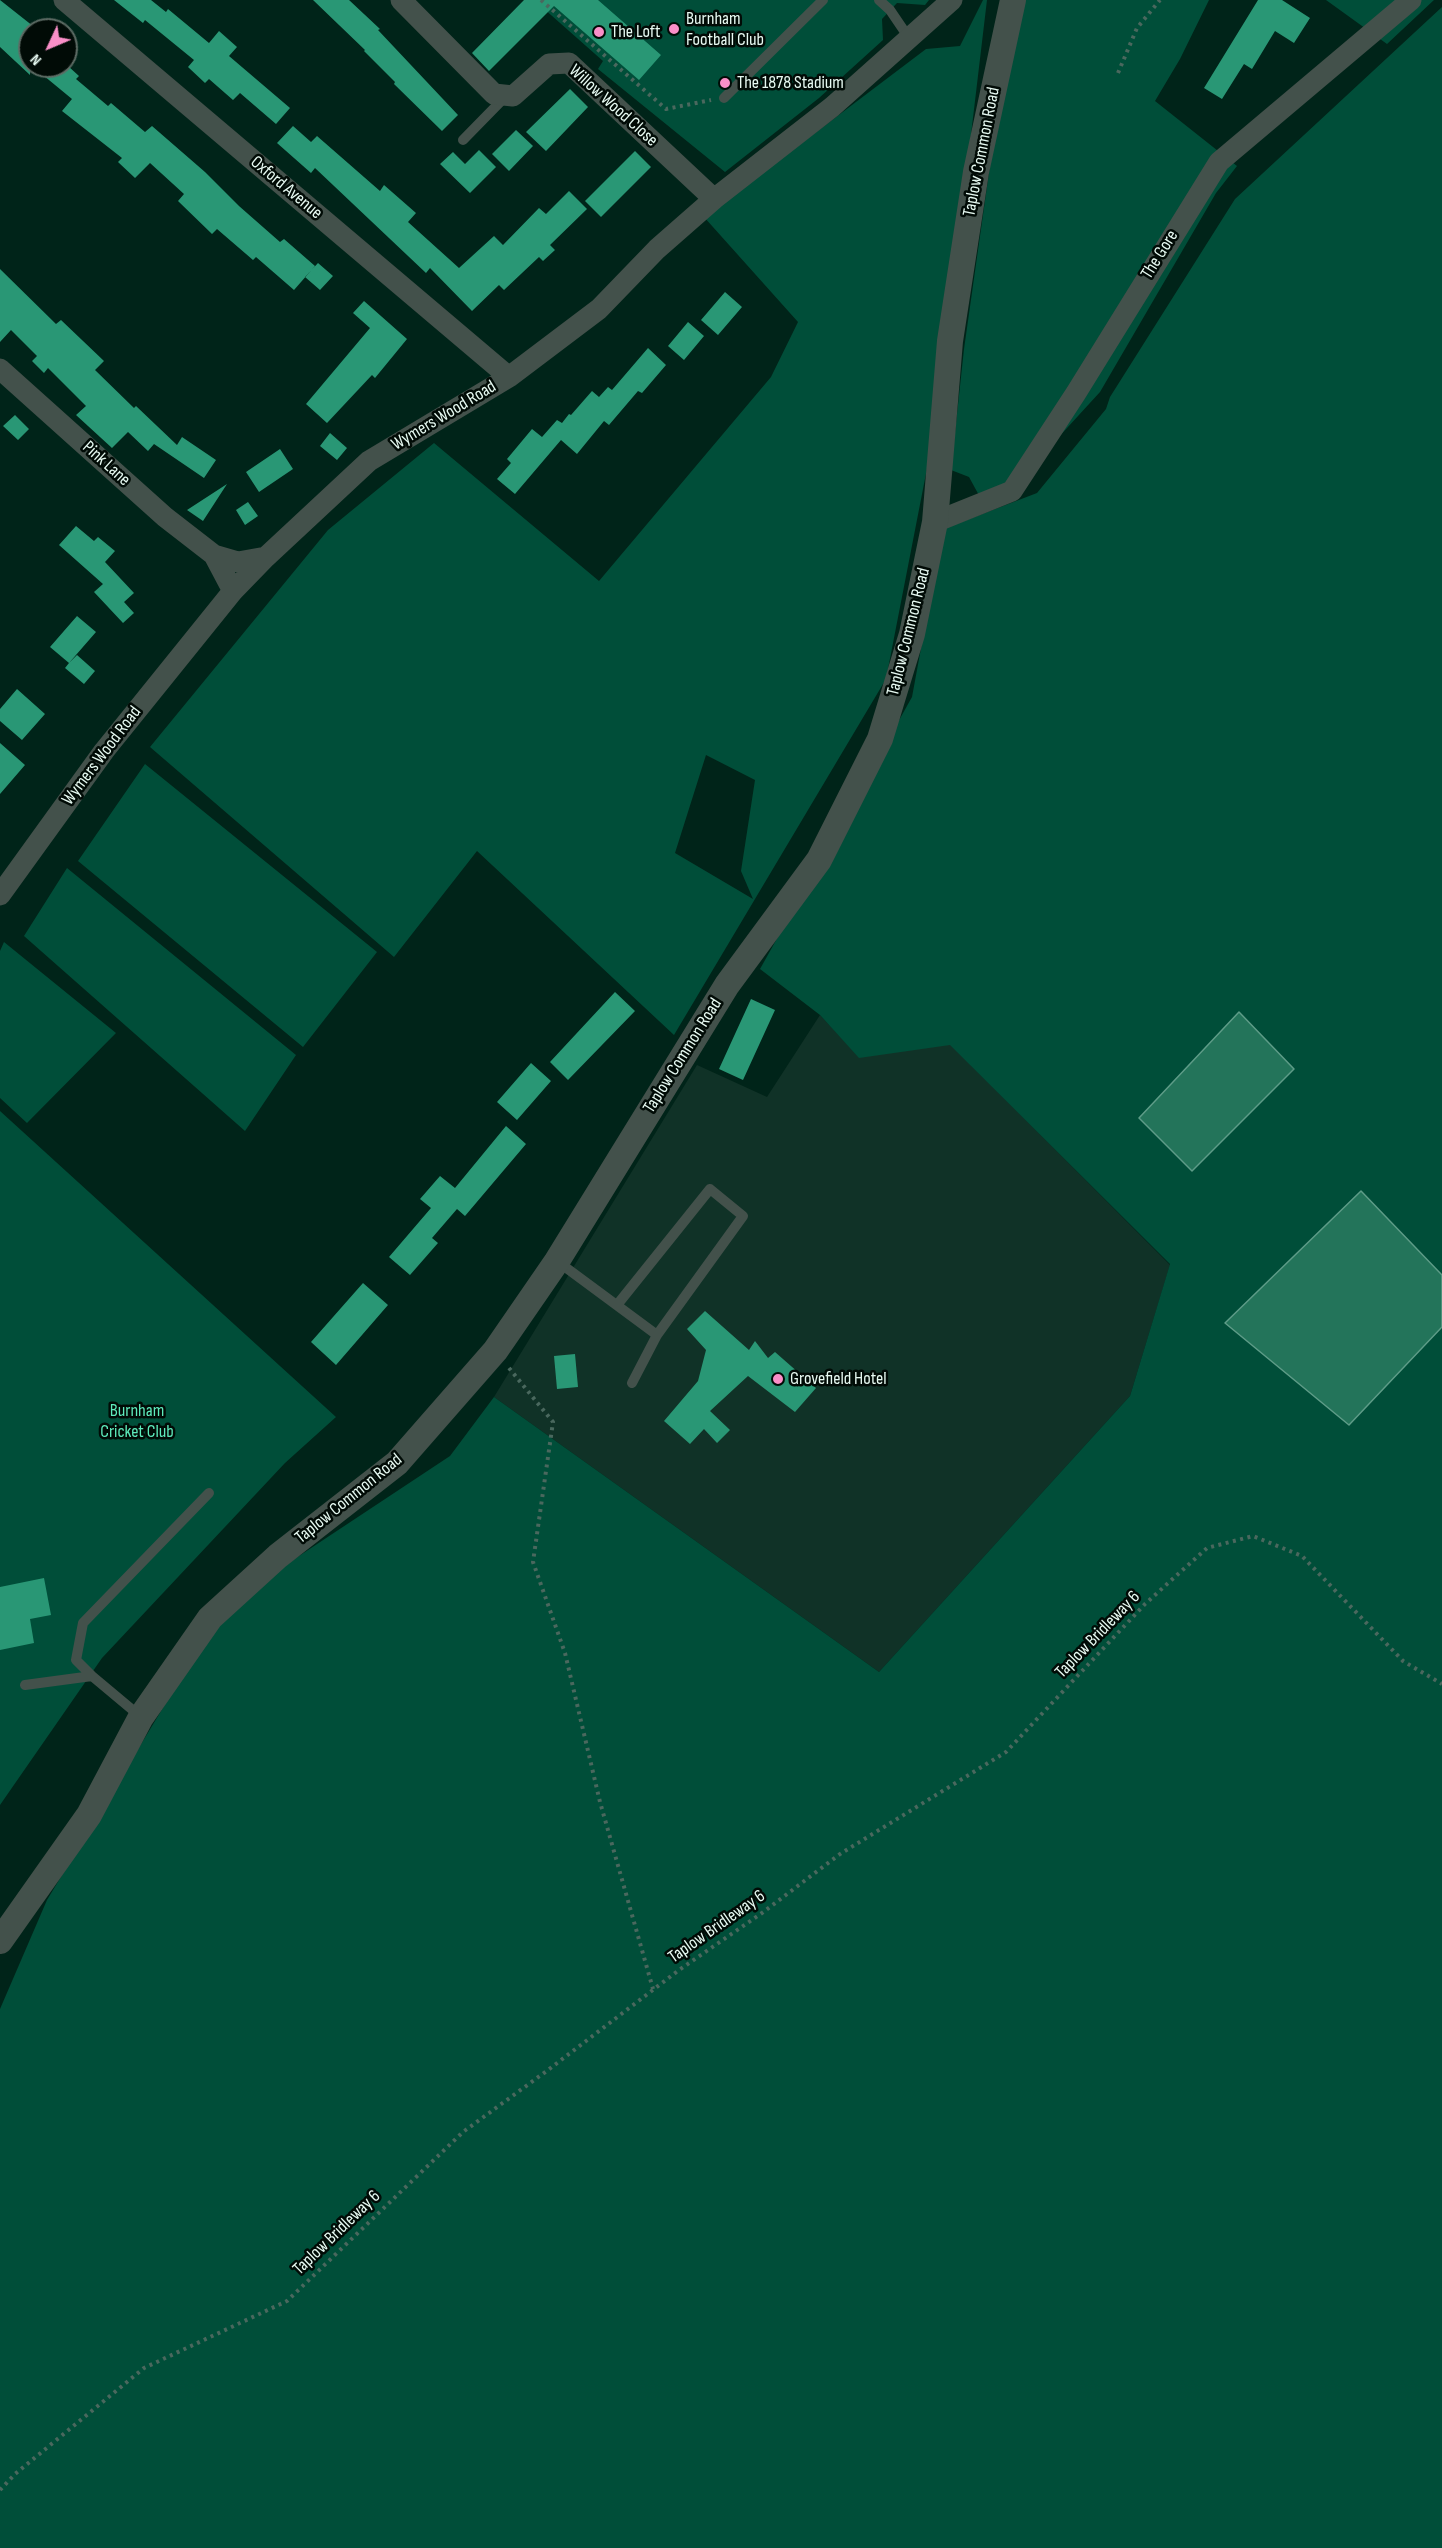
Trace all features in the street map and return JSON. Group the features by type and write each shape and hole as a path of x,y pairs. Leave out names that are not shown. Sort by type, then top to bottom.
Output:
{"street":[{"name":"Oxford Avenue","path":"64,0 509,377"},
{"path":"401,0 494,94 506,95"},
{"name":"Wymers Wood Road","path":"0,895 104,751 233,591 266,557 369,461 509,377 599,309 657,249 714,199 832,106 952,0"},
{"name":"Taplow Common Road","path":"0,1941 89,1815 141,1717 210,1618 278,1556 397,1463 495,1351 557,1261 727,984 819,860 880,739 912,634 935,522 952,329 976,172 1013,0"},
{"name":"The Gore","path":"935,522 1012,491 1076,393 1219,162 1410,0"},
{"name":"Willow Wood Close","path":"506,95 513,96 549,64 569,63 714,199"},
{"name":"Pink Lane","path":"0,369 165,517 214,555 238,562 266,557"},
{"name":"Pink Lane","path":"214,555 233,591"}],"lane":[{"path":"724,98 823,0"},
{"path":"879,0 890,10 909,38"},
{"path":"463,140 506,95"},
{"path":"617,1305 710,1189 743,1216 657,1335 632,1383"},
{"path":"557,1261 657,1335"},
{"path":"141,1717 76,1660 82,1623 209,1494"},
{"path":"25,1685 92,1676"}],"path":[{"path":"541,0 666,109 724,98"},
{"path":"1118,73 1137,28 1160,0"},
{"path":"495,1351 552,1422 533,1562 565,1653 600,1802 653,1989"},
{"name":"Taplow Bridleway 6","path":"0,2490 15,2474 144,2368 287,2301 463,2132 653,1989 840,1854 1006,1752 1145,1604 1208,1548 1253,1536 1302,1556 1403,1661 1442,1684"}],"shaded area":[{"path":"1239,1012 1294,1069 1192,1171 1139,1118"},
{"path":"820,1015 859,1057 950,1044 1170,1265 1130,1396 879,1672 494,1397 697,1065 767,1097"},
{"path":"1361,1191 1442,1275 1442,1327 1349,1425 1225,1323"}],"green space":[{"name":"The 1878 Stadium","path":"534,0 929,0 925,5 897,3 882,19 883,40 819,98 725,172 598,69 603,61"},
{"path":"983,0 987,0 938,412 886,679 674,1035 477,851 394,957 150,747 328,530 434,443 599,581 771,377 798,322 704,217 926,49 960,46","holes":["706,755 755,780 741,871 753,899 675,853"]},
{"path":"1023,0 1209,0 1180,59 1155,101 1237,166 1216,193 1100,392 1013,487 981,499 969,477 951,470 964,349 998,109"},
{"path":"1326,0 1434,0 1387,44"},
{"path":"1442,7 1442,2548 0,2548 0,2009 47,1900 225,1605 450,1456 494,1397 879,1672 1130,1396 1170,1264 950,1045 859,1058 820,1015 760,969 912,697 943,529 1037,493 1106,409 1110,397 1235,199"},
{"path":"145,764 377,952 303,1047 78,861"},
{"path":"67,868 296,1055 245,1131 24,936"},
{"path":"4,942 116,1033 27,1123 0,1098 0,951"},
{"name":"Burnham Cricket Club","path":"0,1111 336,1417 285,1463 102,1658 0,1805"}],"building":[{"path":"0,0 23,18 18,18 18,64 0,47"},
{"path":"114,0 151,0 166,12 168,9 209,43 219,31 237,47 229,56 290,108 276,124 240,93 233,100 209,79 205,83 188,67 194,60 145,20 143,23"},
{"path":"313,0 349,0 380,29 378,30 458,115 442,131 394,84 395,82 365,50"},
{"path":"524,0 598,0 661,55 639,80 554,6 489,71 472,53"},
{"path":"1258,0 1282,0 1310,18 1294,43 1275,31 1252,69 1244,64 1222,99 1204,88"},
{"path":"47,78 77,78 108,106 111,103 145,132 152,126 280,242 284,239 315,266 294,290 256,257 253,260 217,229 212,234 178,201 184,194 150,163 135,178 118,162 122,158 62,111 72,99"},
{"path":"570,89 588,107 546,151 526,132"},
{"path":"293,126 311,142 317,136 380,191 384,185 416,213 408,222 459,268 494,236 503,245 539,208 546,214 569,191 587,209 550,245 555,250 543,261 539,257 504,290 499,285 472,311 430,268 426,273 315,168 311,173 277,143"},
{"path":"516,130 533,146 509,171 492,154"},
{"path":"479,150 496,167 470,193 440,164 453,152 465,164"},
{"path":"635,151 651,167 601,217 585,201"},
{"path":"318,263 333,276 320,290 305,277"},
{"path":"0,269 56,324 61,320 104,361 95,370 134,408 136,406 177,445 182,437 216,460 204,478 154,444 148,451 128,432 112,448 76,415 86,406 48,368 44,373 32,361 37,356 11,330 0,342"},
{"path":"725,292 742,307 718,335 701,320"},
{"path":"364,301 407,339 375,378 372,375 327,423 306,404 370,328 353,313"},
{"path":"688,322 704,336 684,360 668,346"},
{"path":"648,348 666,365 642,393 638,391 609,425 604,421 577,454 561,440 515,494 497,479 511,463 507,459 532,429 542,437 557,420 562,423 569,414 571,415 592,391 599,397 608,387 612,390"},
{"path":"15,415 29,429 18,440 3,426"},
{"path":"330,433 347,448 337,460 320,446"},
{"path":"280,449 293,469 259,492 246,472"},
{"path":"227,484 203,521 187,510"},
{"path":"248,502 258,516 245,525 236,510"},
{"path":"76,526 94,541 98,537 115,551 105,562 134,593 124,602 134,613 123,623 94,592 103,584 59,545"},
{"path":"77,616 96,632 69,663 50,647"},
{"path":"77,655 95,671 84,684 65,668"},
{"path":"17,689 45,714 22,740 0,721 0,709"},
{"path":"0,743 25,765 0,794"},
{"path":"615,992 635,1011 568,1080 550,1062"},
{"path":"751,999 775,1010 743,1080 719,1069"},
{"path":"531,1063 551,1081 517,1120 497,1102"},
{"path":"506,1126 526,1144 465,1216 457,1209 432,1238 438,1243 410,1275 389,1257 431,1208 420,1199 440,1176 455,1188"},
{"path":"363,1283 388,1305 336,1365 311,1342"},
{"name":"Grovefield Hotel","path":"705,1311 749,1350 755,1341 768,1358 775,1352 816,1388 795,1412 748,1376 710,1411 730,1430 717,1443 704,1429 690,1444 664,1421 698,1381 706,1350 687,1329"},
{"path":"575,1354 578,1387 557,1389 554,1356"},
{"path":"44,1578 51,1615 30,1619 34,1643 0,1650 0,1587"}],"place":[{"name":"Burnham Football Club","path":"674,29"},
{"name":"The Loft","path":"599,32"},
{"name":"The 1878 Stadium","path":"725,83"},
{"name":"Grovefield Hotel","path":"778,1379"}]}
